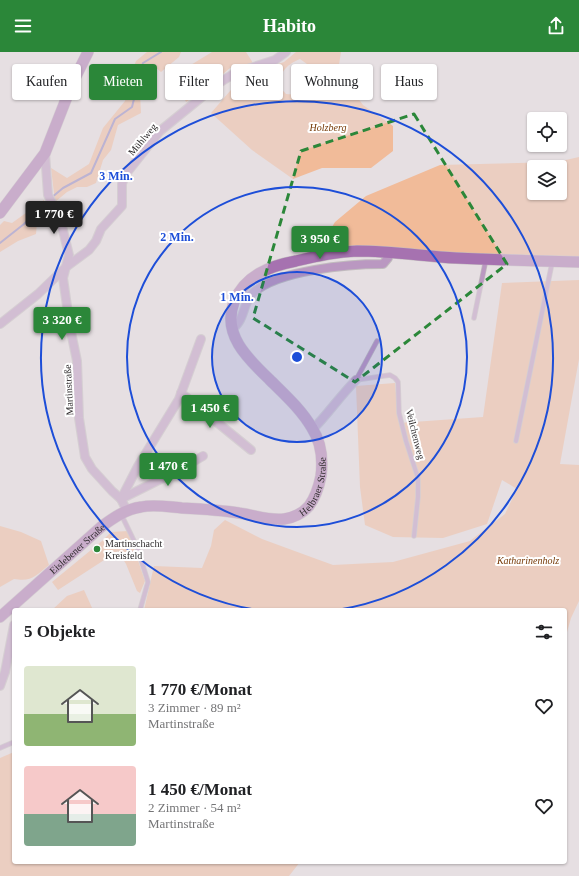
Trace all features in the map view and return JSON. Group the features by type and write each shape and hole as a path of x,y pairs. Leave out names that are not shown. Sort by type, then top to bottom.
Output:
{"main road":[{"path":"0,213 45,152 72,84 88,52"},
{"name":"Helbraer Straße","path":"167,506 286,519 303,511 311,503 316,492 322,465 321,452 313,429 293,404 246,356 237,343 232,330 231,312 238,293 247,282 262,271 284,263 356,251 389,252 421,256 579,262"},
{"name":"Eislebener Straße","path":"14,608 97,530 124,512 143,506 167,506"},
{"name":"Eislebener Straße","path":"0,617 12,610"}],"street":[{"name":"Mühlweg","path":"0,324 38,294 66,267 89,250 96,241 101,229 121,208 122,184 125,175 160,131 228,76 275,60 286,52"},
{"name":"Martinstraße","path":"45,152 49,198 60,218 69,255 63,278 70,327 77,361 79,418 85,457 92,469 112,491 122,499 124,512"},
{"path":"232,330 240,320 252,293 279,278 353,265 383,264 388,258 389,252"},
{"path":"122,499 138,466 181,393 201,339"},
{"path":"313,429 322,420 341,395 356,380"},
{"path":"181,393 251,450"},
{"path":"122,499 203,456"},
{"path":"0,686 5,672 12,635"}],"lane":[{"path":"474,318 486,259"},
{"path":"516,441 552,261"},
{"path":"356,380 377,341"},
{"name":"Veilchenweg","path":"356,380 390,375 398,382 399,413 418,478 418,497 414,536"},
{"path":"124,512 148,582 141,608"},
{"path":"0,748 12,743"}],"highlighted area":[{"path":"414,114 507,264 355,382 253,318 301,151"}],"green space":[{"path":"147,52 181,52 179,57 171,64 165,64 165,69 161,72 157,69 157,64 135,64 136,61"},
{"path":"212,52 246,52 253,63 231,64 231,68 223,74 223,64 192,64"},
{"name":"Holzberg","path":"296,52 341,52 339,64 307,64 300,59 291,63 283,72 283,64 278,64 284,62"},
{"name":"Holzberg","path":"231,90 231,100 283,100 283,91 286,94 291,94 291,100 359,100 363,105 393,126 393,151 371,168 322,168 293,179 252,150 211,113"},
{"path":"140,100 141,113 118,125 111,150 103,160 96,183 87,187 77,187 67,192 55,202 51,168 67,178 89,164 103,128 125,101"},
{"path":"579,157 579,260 421,256 314,257 335,222 366,196 440,165 527,163 527,200 567,200 566,160"},
{"path":"44,200 46,216 37,223 36,234 18,241 0,252 0,225 4,221 12,223"},
{"name":"Katharinenholz","path":"579,280 579,359 560,464 579,465 579,601 571,618 567,632 567,608 144,608 154,566 202,568 211,546 214,530 225,520 262,539 333,565 393,562 470,541 505,514 517,489 502,480 487,524 443,538 393,537 365,525 360,487 356,386 395,383 399,423 483,417 502,283"},
{"path":"0,526 21,532 41,541 49,565 37,575 29,579 14,579 0,587"},
{"path":"128,531 145,581 140,593 137,591 126,564 118,551 58,590 52,582 111,532"},
{"path":"84,590 92,608 54,608 67,596"},
{"path":"12,753 12,864 298,864 289,876 0,876 0,758"}],"waterway":[{"path":"51,198 63,188 91,173 115,119 132,107 143,63 161,52"},
{"path":"0,243 24,224 48,200"}],"place":[{"name":"Martinschacht Kreisfeld","path":"97,549"}]}
